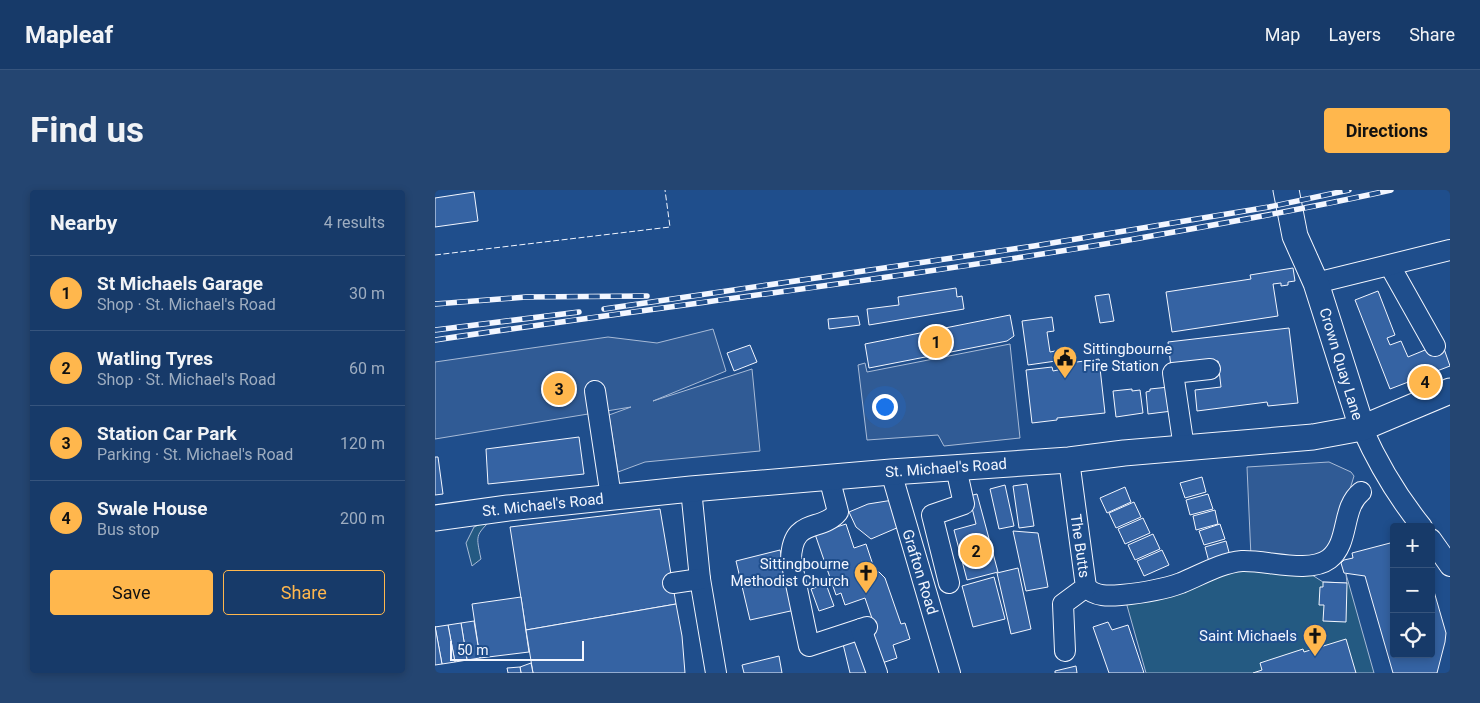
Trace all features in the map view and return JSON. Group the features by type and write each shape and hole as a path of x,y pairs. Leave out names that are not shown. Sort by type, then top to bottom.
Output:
{"main road":[{"name":"Crown Quay Lane","path":"1287,190 1295,236 1316,283 1361,428"},
{"name":"St. Michael's Road","path":"435,518 508,508 691,489 891,472 1069,460 1124,452 1295,439 1361,428 1450,391"}],"street":[{"path":"1316,283 1450,250"},
{"path":"1390,266 1435,346"},
{"path":"1184,448 1173,372 1210,368"},
{"path":"595,391 611,497"},
{"name":"Crown Quay Lane","path":"1361,428 1376,461 1419,523"},
{"name":"The Butts","path":"1065,651 1063,604 1086,587 1069,460"},
{"path":"949,583 932,515 964,504 956,468"},
{"name":"Grafton Road","path":"891,472 950,673"},
{"path":"829,477 837,512 832,519 804,529 791,549 791,560 809,646 864,628 877,673"},
{"path":"691,489 700,579 716,673"},
{"path":"1086,587 1091,593 1110,596 1153,592 1227,563 1244,561 1302,566 1320,565 1335,554 1341,542 1352,503 1361,492"},
{"path":"1435,545 1450,566"},
{"path":"673,583 700,579"}],"shaded area":[{"path":"713,329 726,371 653,401 752,369 760,451 645,462 618,472 609,415 631,407 435,439 435,362 608,337 657,343"},
{"path":"1010,344 1020,438 944,446 938,435 867,440 858,365 865,363 867,372"},
{"path":"1329,462 1351,472 1354,476 1333,544 1322,557 1251,557 1247,467"},
{"path":"492,519 478,536 481,559 472,566 466,543 474,527"},
{"path":"1219,566 1309,573 1323,582 1347,583 1346,574 1374,673 1146,673 1126,602"}],"building":[{"path":"474,192 478,221 435,227 435,198"},
{"path":"1293,268 1295,281 1281,286 1281,283 1273,284 1278,316 1172,332 1166,292 1251,279 1250,275"},
{"path":"956,288 957,297 962,296 964,309 869,325 867,309 899,305 898,297"},
{"path":"1378,291 1395,335 1387,338 1390,345 1401,341 1408,357 1442,343 1450,366 1390,389 1355,300"},
{"path":"1109,294 1114,321 1100,323 1095,296"},
{"path":"1010,315 1014,336 1007,341 869,368 865,344"},
{"path":"858,316 860,325 829,329 828,319"},
{"path":"1052,317 1054,331 1047,332 1050,352 1055,351 1056,361 1028,365 1022,321"},
{"path":"1289,328 1298,403 1268,406 1267,402 1197,411 1195,390 1221,387 1218,361 1171,367 1168,342"},
{"path":"750,345 757,362 734,371 727,353"},
{"path":"1099,359 1105,413 1057,418 1057,420 1032,423 1026,370 1052,367 1053,371 1063,369 1062,364"},
{"path":"1169,387 1172,411 1148,414 1146,392 1150,391 1150,389"},
{"path":"1132,389 1132,391 1140,390 1143,413 1116,417 1113,391"},
{"path":"579,437 584,474 488,484 486,449"},
{"path":"435,457 438,457 443,494 435,495"},
{"path":"1202,477 1206,492 1185,498 1180,483"},
{"path":"1027,484 1034,526 1019,528 1013,486"},
{"path":"1005,485 1014,526 999,529 990,489"},
{"path":"1125,487 1131,502 1107,513 1100,498"},
{"path":"977,494 998,572 967,580 954,530 976,524 969,496"},
{"path":"1208,494 1213,509 1190,515 1186,500"},
{"path":"893,500 899,527 871,539 856,527 849,512 868,504"},
{"path":"1134,502 1141,517 1116,528 1109,513"},
{"path":"660,509 676,604 526,630 510,527"},
{"path":"1215,510 1218,524 1196,530 1193,516"},
{"path":"1143,518 1150,533 1125,544 1118,529"},
{"name":"Sittingbourne Methodist Church","path":"846,524 854,548 866,544 875,571 885,578 901,624 905,623 910,639 893,645 897,658 879,664 869,633 876,630 865,598 845,605 841,593 836,595 815,534"},
{"path":"1220,524 1225,539 1204,545 1199,531"},
{"path":"1013,531 1038,533 1048,587 1026,591"},
{"path":"1153,534 1160,549 1135,560 1128,545"},
{"path":"1226,541 1230,556 1209,562 1205,547"},
{"path":"1390,543 1390,658 1435,658 1435,595 1446,633 1437,673 1393,673 1365,576 1344,573 1341,563 1344,560 1353,558 1352,553"},
{"path":"780,550 795,610 750,620 736,561"},
{"path":"1162,550 1169,565 1144,576 1137,561"},
{"path":"1018,568 1031,629 1011,634 997,573"},
{"path":"994,577 1005,619 973,627 962,586"},
{"path":"1323,582 1347,583 1346,622 1323,621 1324,605 1319,605 1320,587 1323,587"},
{"path":"826,584 834,606 819,611 811,589"},
{"path":"521,597 529,652 480,658 472,604"},
{"path":"676,604 682,636 685,673 533,673 526,630"},
{"path":"474,621 480,658 467,660 461,623"},
{"path":"1108,622 1112,630 1128,625 1144,673 1109,673 1093,627"},
{"path":"461,623 467,660 455,662 448,625"},
{"path":"448,625 455,662 442,664 435,627"},
{"path":"435,626 442,664 435,665"},
{"path":"860,639 868,673 850,673 843,644"},
{"name":"Saint Michaels","path":"1346,639 1356,673 1253,673 1262,670 1260,663 1303,649 1304,652"},
{"path":"779,656 782,673 744,673 742,665"},
{"path":"531,663 533,673 521,673 520,667"},
{"path":"1076,666 1077,673 1055,673 1055,671"},
{"path":"520,667 521,673 508,673 507,668"}],"railway":[{"path":"604,309 1034,246 1269,207 1349,190"},
{"path":"435,340 1037,255 1257,217 1391,190"},
{"path":"435,304 526,297 647,296"},
{"path":"435,330 579,312"}],"fence":[{"path":"435,255 670,227 665,190"}],"place":[{"name":"St Michaels Garage","path":"936,342"},
{"name":"Sittingbourne Fire Station","path":"1065,379"},
{"name":"Swale House","path":"1425,382"},
{"name":"Station Car Park","path":"559,389"},
{"name":"Watling Tyres","path":"976,551"},
{"name":"Sittingbourne Methodist Church","path":"866,594"},
{"name":"Saint Michaels","path":"1315,657"}]}
